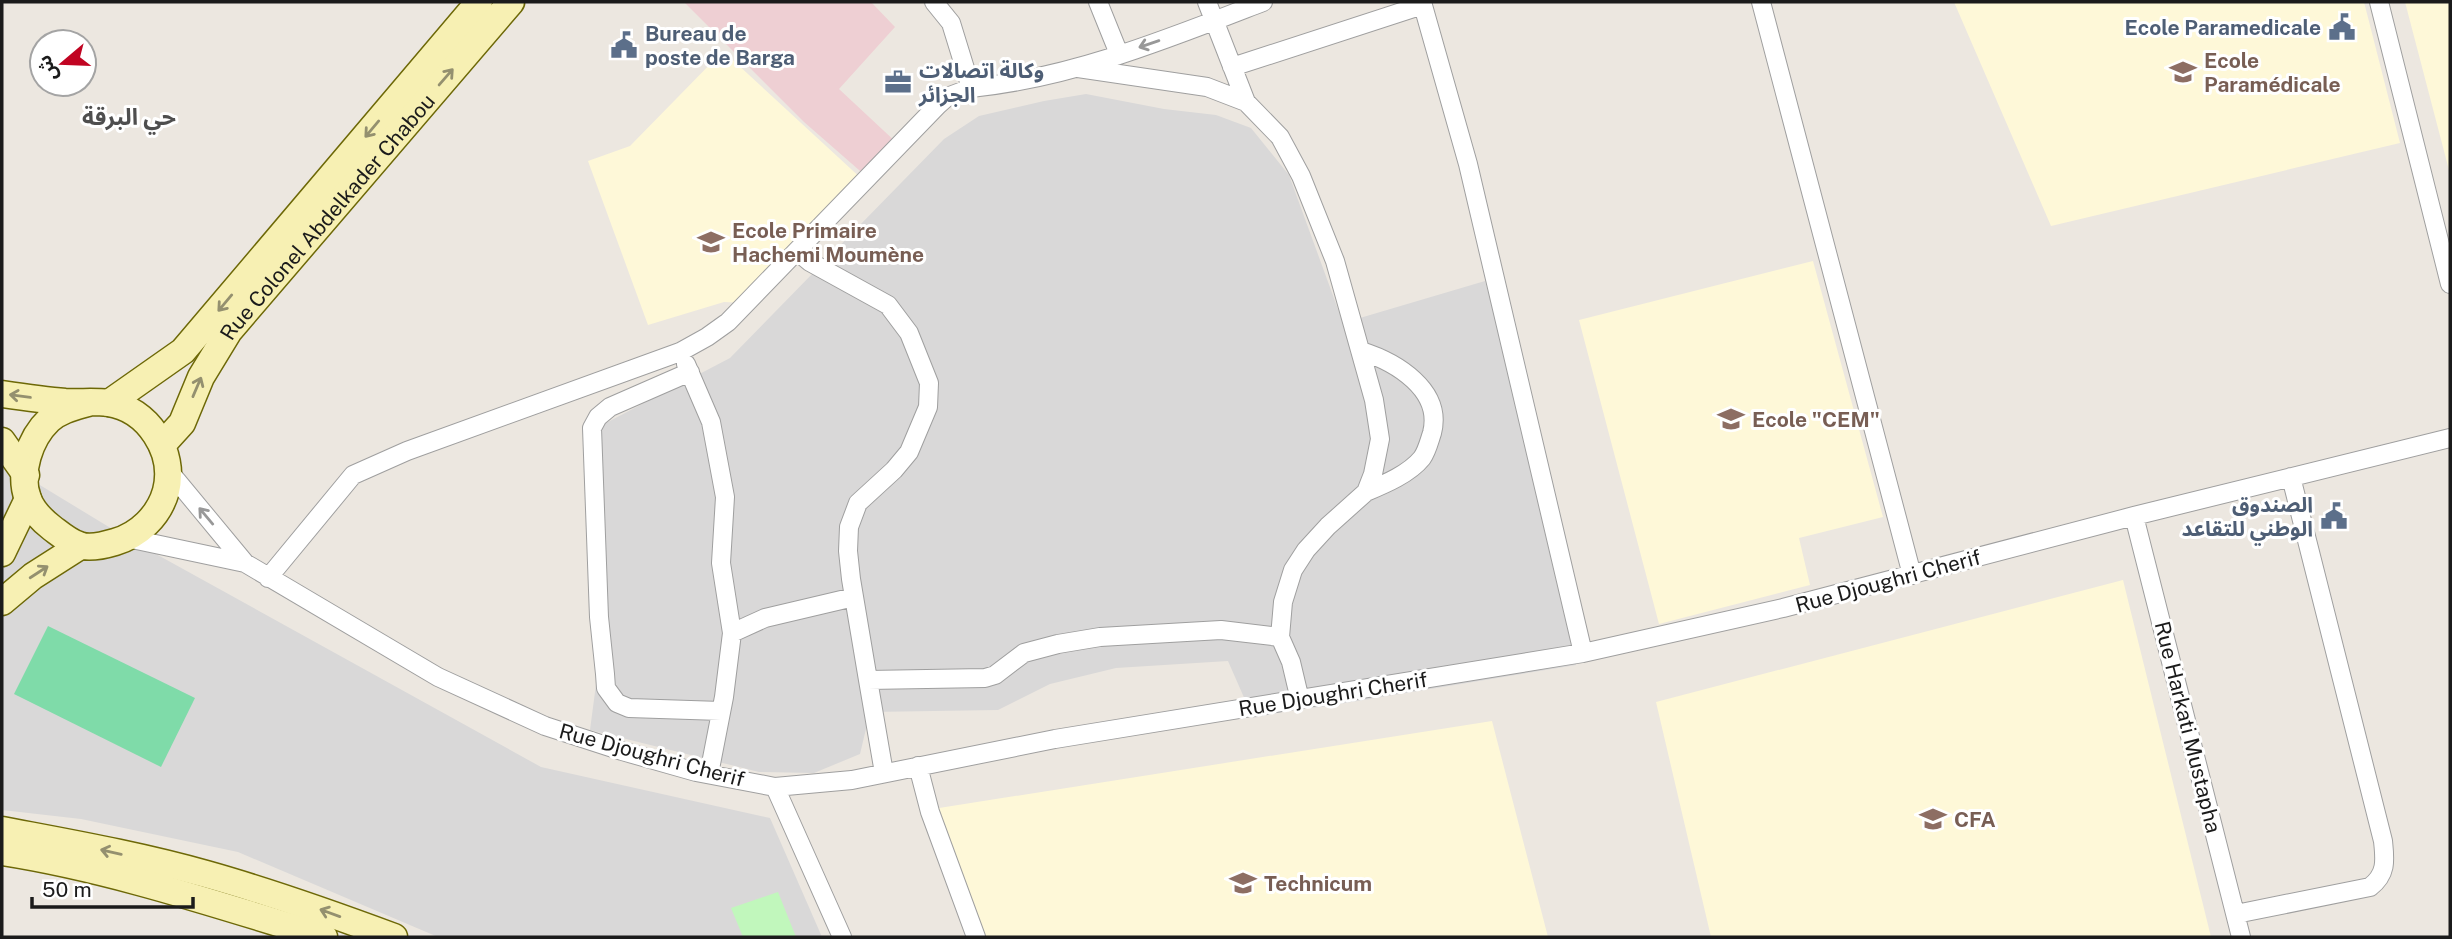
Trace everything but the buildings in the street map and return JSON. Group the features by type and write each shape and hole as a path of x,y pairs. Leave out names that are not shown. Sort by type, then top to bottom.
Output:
{"main road":[{"name":"Rue Colonel Abdelkader Chabou","path":"98,403 183,351 479,2"},
{"name":"Rue Colonel Abdelkader Chabou","path":"165,457 201,377 229,331 511,2"},
{"path":"2,394 98,403 131,411 149,425 165,457 166,491 158,510 145,526 127,538 105,545 80,546 33,576 2,602"},
{"path":"2,553 27,487 28,455 37,436 50,420 68,408 98,403"},
{"path":"2,441 43,520 80,546"},
{"path":"2,830 72,843 204,874 327,911 394,937"},
{"path":"2,852 88,870 197,898 324,937"}],"street":[{"path":"934,2 951,23 971,88"},
{"path":"1098,2 1119,54"},
{"path":"1207,2 1246,102 1280,137 1301,176 1335,261 1374,400 1380,439 1373,474 1366,492"},
{"path":"268,578 353,474 407,451 680,352 707,337 728,322 798,252 947,97 971,88 1001,85 1078,68 1264,2"},
{"path":"1760,2 1912,575"},
{"path":"2379,2 2450,284"},
{"path":"1232,67 1422,4 1468,164 1583,653"},
{"path":"1078,68 1207,87 1246,102"},
{"path":"798,252 810,262 888,306 909,332 929,383 928,407 909,452 894,470 858,503 849,527 848,551 854,597 884,773"},
{"path":"1300,700 1291,662 1280,637 1283,602 1293,570 1306,550 1328,526 1366,492 1389,481 1420,460 1427,450 1435,422 1420,385 1407,373 1382,358 1361,351"},
{"path":"680,352 711,422 725,498 721,563 732,633 722,711 709,774"},
{"path":"690,372 610,407 598,416 592,428 597,576 604,674 606,688 617,703 629,708 722,711"},
{"name":"Rue Djoughri Cherif","path":"245,563 438,677 545,726 622,751 709,774 775,787 852,780 1055,739 1583,653 1783,608 2134,516 2450,438"},
{"path":"165,457 245,563"},
{"path":"2236,914 2370,887 2379,880 2386,864 2383,841 2291,477"},
{"name":"Rue Harkati Mustapha","path":"2134,516 2241,937"},
{"path":"127,538 245,563"},
{"path":"732,633 765,618 854,597"},
{"path":"868,680 985,678 1024,653 1100,637 1221,630 1280,637"},
{"path":"918,766 930,813 976,937"},
{"path":"775,787 842,937"}],"shaded area":[{"path":"684,2 871,2 895,27 839,89 898,144 867,177 804,122"},
{"name":"Ecole Paramédicale","path":"1954,2 2364,2 2400,143 2051,226"},
{"path":"2405,2 2450,2 2450,174"},
{"name":"Ecole Primaire Hachemi Moumène","path":"723,51 864,181 746,303 724,302 648,325 588,161 630,146"},
{"path":"1086,94 1164,109 1216,115 1251,128 1289,175 1343,323 1485,281 1523,418 1545,533 1576,665 1253,718 1228,661 1116,668 1050,684 998,710 870,712 860,754 814,773 759,772 590,730 605,616 583,435 730,358 944,139 979,116"},
{"name":"Ecole \"CEM\"","path":"1813,261 1883,517 1799,538 1810,585 1659,624 1579,320"},
{"path":"2,462 127,538 541,767 770,818 822,937 438,937 238,852 81,819 2,810"},
{"name":"CFA","path":"2123,580 2211,937 1711,937 1656,702"},
{"name":"Technicum","path":"1492,721 1548,937 972,937 932,828 939,808"}],"green space":[{"path":"48,626 195,698 161,767 14,694"},
{"path":"778,892 796,937 743,937 731,908"}],"place":[{"name":"Ecole Paramedicale","path":"2342,27"},
{"name":"Bureau de poste de Barga","path":"624,45"},
{"name":"Ecole Paramédicale","path":"2183,72"},
{"name":"وكالة اتصالات الجزائر","path":"898,82"},
{"name":"Ecole Primaire Hachemi Moumène","path":"711,242"},
{"name":"Ecole \"CEM\"","path":"1731,419"},
{"name":"الصندوق الوطني للتقاعد","path":"2334,516"},
{"name":"CFA","path":"1933,819"},
{"name":"Technicum","path":"1243,883"}],"district":[{"name":"حي البرقة","path":"129,116"}]}
